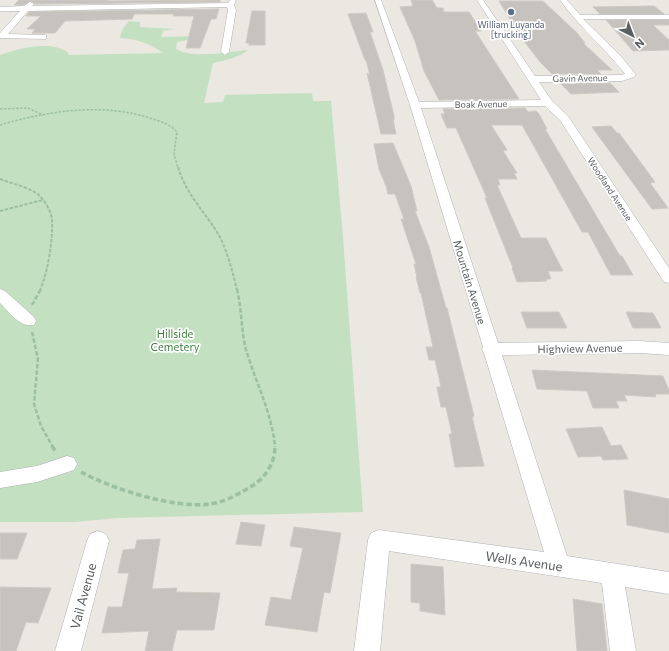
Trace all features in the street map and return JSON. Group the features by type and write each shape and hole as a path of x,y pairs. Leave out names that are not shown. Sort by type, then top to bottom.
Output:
{"street":[{"path":"1,36 34,0"},
{"name":"Mountain Avenue","path":"378,0 415,105 558,565"},
{"name":"Woodland Avenue","path":"480,0 548,103 564,118 669,279"},
{"path":"563,0 578,17 669,17"},
{"path":"0,9 231,3 232,10 225,52"},
{"name":"Gavin Avenue","path":"532,79 629,76 631,73 578,17"},
{"path":"1,36 43,37"},
{"name":"Boak Avenue","path":"415,105 548,103"},
{"path":"0,294 28,321"},
{"name":"Highview Avenue","path":"490,349 640,347 669,349"},
{"path":"0,480 37,474 67,464"},
{"name":"Wells Avenue","path":"367,651 379,540 558,565 669,583"},
{"name":"Vail Avenue","path":"68,651 98,541"},
{"path":"612,574 622,651"}],"path":[{"path":"0,109 37,110 43,115"},
{"path":"0,125 43,115 92,110 118,111 146,116 168,124 177,132 174,154 179,172 191,197 218,233 232,269 240,302 246,351 269,414 275,446 275,456 271,466 257,483 228,499 211,504 178,504 117,488 97,480 67,464 56,453 43,432 36,409 34,398 38,355 28,321 30,309 41,288 50,252 52,219 43,200 32,191 0,179"},
{"path":"0,211 43,200"}],"green space":[{"name":"Hillside Cemetery","path":"129,21 140,22 140,27 174,29 163,31 161,37 202,36 177,42 176,49 183,52 192,54 211,54 248,50 236,57 213,63 204,103 223,102 225,95 312,93 313,101 331,101 343,237 363,512 118,518 75,522 0,522 0,55 35,46 61,49 69,53 68,55 163,53 143,42 120,38 122,30"}],"building":[{"path":"19,0 220,0 220,2 35,4 31,1 24,5 14,5"},
{"path":"411,0 432,0 437,8 443,8 444,12 469,12 481,31 475,31 519,99 439,100 424,71 415,41 400,7 413,6"},
{"path":"499,1 543,1 577,33 585,43 583,43 612,70 597,70 601,74 552,74 541,63 523,40"},
{"path":"654,6 664,14 600,14 593,7"},
{"path":"219,9 216,19 211,19 200,48 186,48 194,16 173,16 174,14 134,14 132,19 65,21 55,33 32,33 35,29 27,29 41,16 26,16 29,12"},
{"path":"252,11 265,11 265,45 249,45 249,43 246,43"},
{"path":"366,13 373,32 370,32 383,70 394,116 393,120 396,134 381,134 367,73 370,75 366,60 348,14"},
{"path":"606,20 669,20 669,25 653,25 669,40 669,50 633,51"},
{"path":"560,83 610,83 619,92 571,94"},
{"path":"525,108 528,112 536,111 539,114 547,129 545,129 620,256 622,256 633,275 611,275 588,232 582,232 522,125 491,125 507,150 503,151 517,173 514,173 517,179 498,179 500,185 497,185 521,238 546,238 563,271 548,271 551,279 546,279 547,281 517,282 513,268 485,198 487,198 456,128 447,128 441,114 445,114 443,109"},
{"path":"611,126 617,133 619,133 655,182 650,183 668,208 652,209 592,127"},
{"path":"393,143 411,186 417,211 415,211 429,247 447,308 474,416 472,417 484,466 455,467 449,434 452,434 446,407 441,407 437,387 441,387 435,360 429,360 426,347 433,347 416,277 414,264 416,264 401,219 404,219 395,194 388,194 379,169 374,144"},
{"path":"521,312 559,312 567,328 527,328"},
{"path":"626,312 653,313 661,328 633,328"},
{"path":"532,370 663,376 669,390 669,394 655,394 656,397 624,395 627,401 616,401 619,408 593,408 587,391 537,389"},
{"path":"602,427 611,446 621,445 628,459 603,460 601,456 578,457 566,429"},
{"path":"624,490 669,499 669,533 627,525"},
{"path":"241,522 265,525 261,546 236,544"},
{"path":"294,527 341,533 330,593 324,592 317,632 265,625 271,597 291,600 303,548 290,546"},
{"path":"0,533 27,533 17,559 0,559"},
{"path":"160,539 152,589 177,588 176,592 220,593 214,630 177,630 172,651 145,651 149,631 102,633 108,607 122,607 129,573 118,573 123,550 135,549 137,540"},
{"path":"411,564 443,567 445,615 420,611 420,603 411,602"},
{"path":"0,587 51,588 38,623 26,622 16,651 0,651"},
{"path":"573,599 602,604 607,651 577,651"}],"place":[{"name":"William Luyanda [trucking]","path":"511,12"}]}
